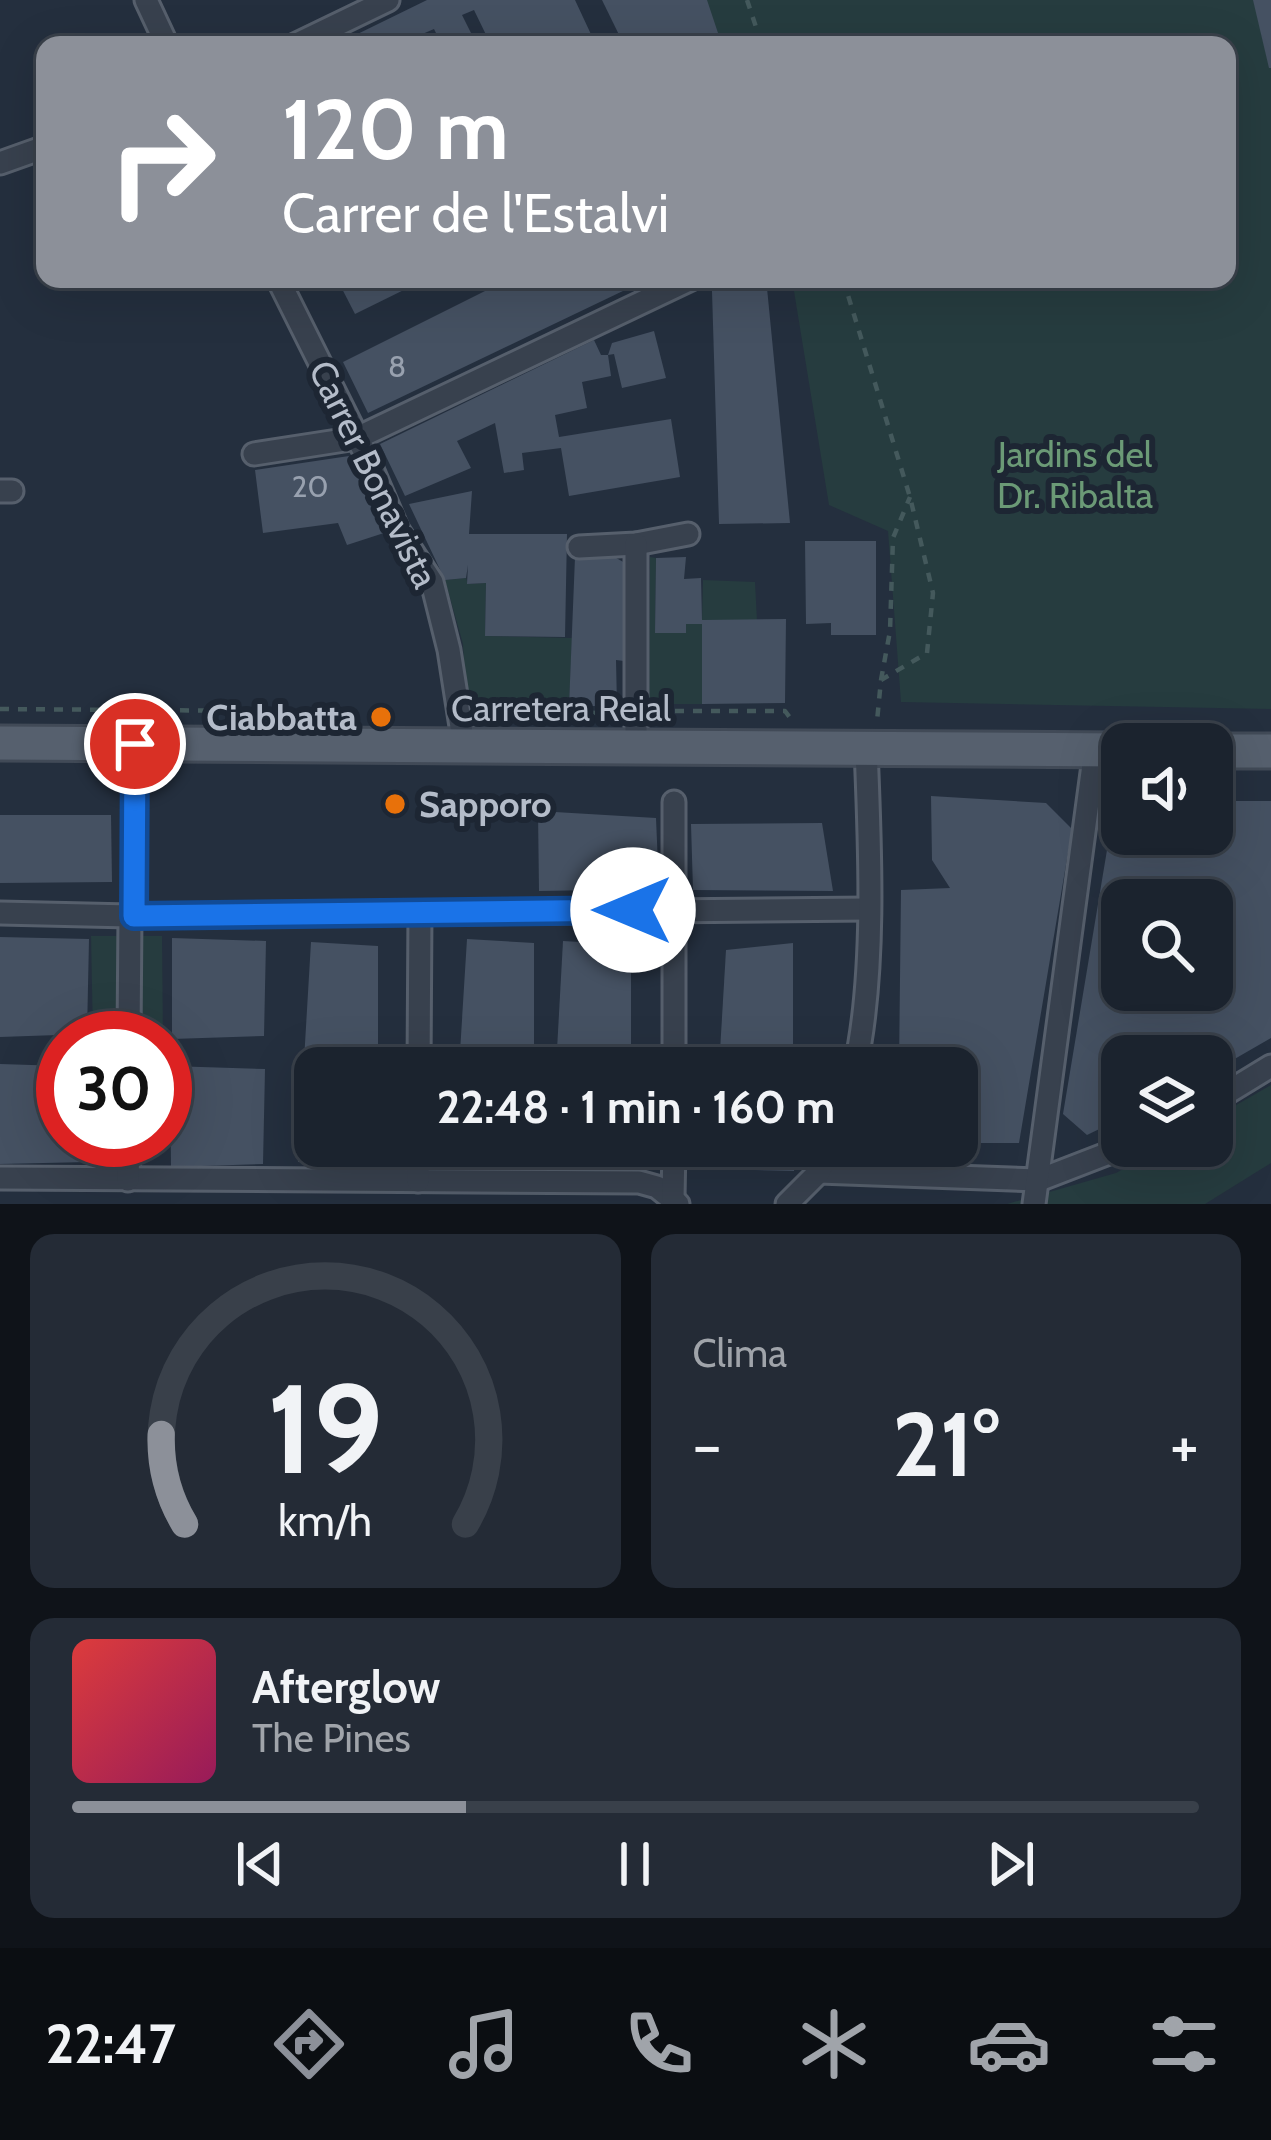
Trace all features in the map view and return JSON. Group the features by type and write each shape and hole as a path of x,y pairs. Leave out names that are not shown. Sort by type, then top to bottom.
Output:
{"main road":[{"name":"Carretera Reial","path":"0,743 1101,750"},
{"path":"1233,751 1271,751"}],"street":[{"path":"146,0 163,36"},
{"path":"314,36 388,0"},
{"path":"0,163 36,150"},
{"name":"Carrer Bonavista","path":"282,288 398,530 432,582 449,650 464,746"},
{"path":"254,454 357,438 672,288"},
{"path":"580,547 688,535"},
{"path":"636,544 636,747"},
{"path":"130,1011 135,744"},
{"path":"859,1047 868,909 866,749"},
{"path":"1034,1204 1101,799"},
{"path":"674,802 674,1047"},
{"path":"0,913 132,916 868,909"},
{"path":"419,1047 420,913"},
{"path":"1233,1089 1271,1066"},
{"path":"819,1172 1039,1180 1101,1156"},
{"path":"128,1167 128,1180"},
{"path":"418,1167 418,1181"},
{"path":"0,1178 639,1182 676,1201 675,1167"},
{"path":"787,1204 822,1167"}],"path":[{"path":"747,0 759,36"},
{"path":"846,288 910,497 933,593 927,652 881,680"},
{"path":"866,749 876,727 890,631 893,538 910,497"},
{"path":"0,709 276,712"},
{"path":"456,712 785,711"}],"green space":[{"name":"Jardins del Dr. Ribalta","path":"694,0 1258,0 1271,37 1271,709 901,702 888,531 829,505 793,288 1236,288 1236,36 708,36"},
{"path":"650,557 656,558 655,633 685,633 686,624 702,624 702,704 649,704"},
{"path":"466,578 468,584 486,583 485,636 572,638 569,706 466,702 463,644 445,580"},
{"path":"703,580 755,582 757,621 702,620"},
{"path":"91,936 162,936 163,1011 92,1011"},
{"path":"1271,1085 1271,1163 1205,1204 1007,1204 1127,1167 1233,1167 1233,1107"}],"building":[{"path":"427,0 575,0 592,36 487,36 474,10 462,15 472,36 438,36 434,29 418,36 353,36"},
{"path":"602,0 707,0 719,36 620,36"},
{"path":"1253,0 1271,0 1271,68 1269,68"},
{"path":"342,288 408,288 355,314"},
{"path":"629,288 368,413 343,362 489,289"},
{"path":"767,288 790,523 719,524 712,291"},
{"path":"654,331 666,378 622,388 614,354 608,355 612,343"},
{"path":"594,340 601,355 608,355 611,376 582,382 587,408 555,415 559,437 671,419 680,477 569,496 561,448 522,453 524,470 504,473 495,423 457,441 471,468 405,496 380,444"},
{"path":"349,456 384,533 347,545 338,523 263,533 255,470"},
{"path":"472,491 469,534 567,534 565,637 485,636 486,583 467,584 468,565 466,578 445,580 409,504"},
{"path":"805,541 876,541 876,635 831,635 831,623 806,624"},
{"path":"611,555 625,563 624,661 616,660 617,706 569,706 575,557"},
{"path":"686,557 684,579 701,578 702,620 786,619 785,703 702,704 702,624 686,624 686,633 655,633 656,558"},
{"path":"931,796 1046,803 1072,829 1019,1143 978,1143 978,1047 899,1047 901,890 950,888 932,860"},
{"path":"1233,801 1271,801 1271,1038 1233,1060 1233,1035 1101,1035 1101,1128 1087,1135 1063,1114 1101,886 1101,1011 1233,1011 1233,879 1102,879 1106,855 1233,855"},
{"path":"538,811 656,818 659,889 539,891"},
{"path":"0,815 111,815 112,882 0,883"},
{"path":"822,823 833,891 693,890 691,824"},
{"path":"0,937 89,939 87,1011 36,1011 36,1036 0,1037"},
{"path":"172,938 266,941 264,1036 192,1038 192,1011 172,1011"},
{"path":"467,939 534,943 534,1047 460,1047"},
{"path":"563,941 631,945 631,1047 557,1047"},
{"path":"311,942 378,946 378,1047 305,1047"},
{"path":"793,943 793,1047 720,1047 726,950"},
{"path":"0,1064 36,1065 36,1163 0,1164"},
{"path":"192,1067 265,1069 263,1164 192,1166"},
{"path":"794,1167 794,1171 713,1169"}],"place":[{"name":"Ciabbatta","path":"381,717"},
{"name":"Sapporo","path":"395,804"}],"route":[{"path":"135,744 134,916 633,910"}]}
